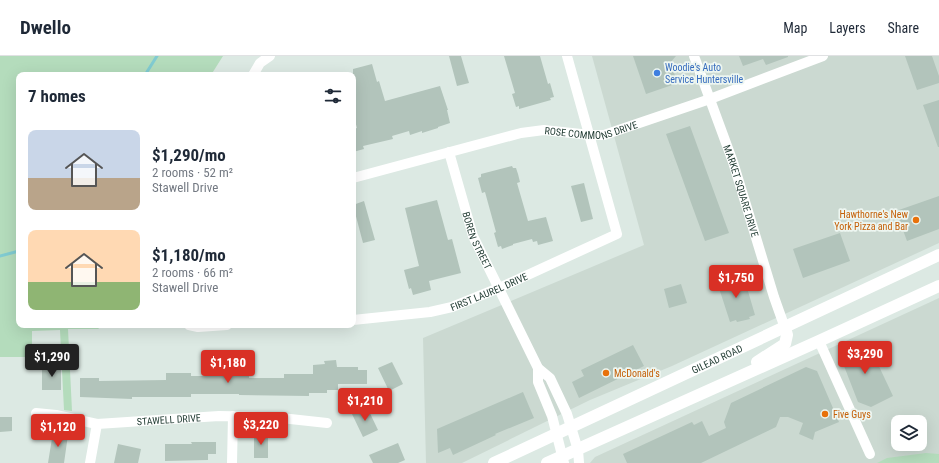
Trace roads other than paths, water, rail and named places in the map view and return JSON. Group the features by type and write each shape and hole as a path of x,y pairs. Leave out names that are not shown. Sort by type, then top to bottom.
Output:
{"main road":[{"name":"GILEAD ROAD","path":"494,463 939,255"},
{"path":"547,463 563,459 578,450 939,286"},
{"path":"710,390 781,348 785,344 786,340 787,335 785,328"}],"street":[{"path":"255,72 260,63 270,56"},
{"path":"567,56 590,135"},
{"name":"MARKET SQUARE DRIVE","path":"694,56 733,162 774,298 785,328"},
{"name":"ROSE COMMONS DRIVE","path":"356,177 521,133 544,130 604,135 710,99 824,56"},
{"name":"FIRST LAUREL DRIVE","path":"356,320 430,312 452,307 499,288 617,234 590,135"},
{"name":"BOREN STREET","path":"449,152 473,236 538,368 550,378 567,414 578,450 579,463"},
{"path":"818,341 870,454"},
{"name":"BOREN STREET","path":"538,368 538,382 552,416 563,459"},
{"name":"STAWELL DRIVE","path":"36,414 56,415 97,424 233,416 272,417 327,423"},
{"path":"232,463 233,416"},
{"path":"90,463 97,424"}],"waterway":[{"path":"147,72 157,56"},
{"path":"0,256 16,252"}],"place":[{"name":"Woodie's Auto Service Huntersville","path":"657,73"},
{"name":"Hawthorne's New York Pizza and Bar","path":"916,220"},
{"name":"McDonald's","path":"606,373"},
{"name":"Five Guys","path":"825,414"}]}
